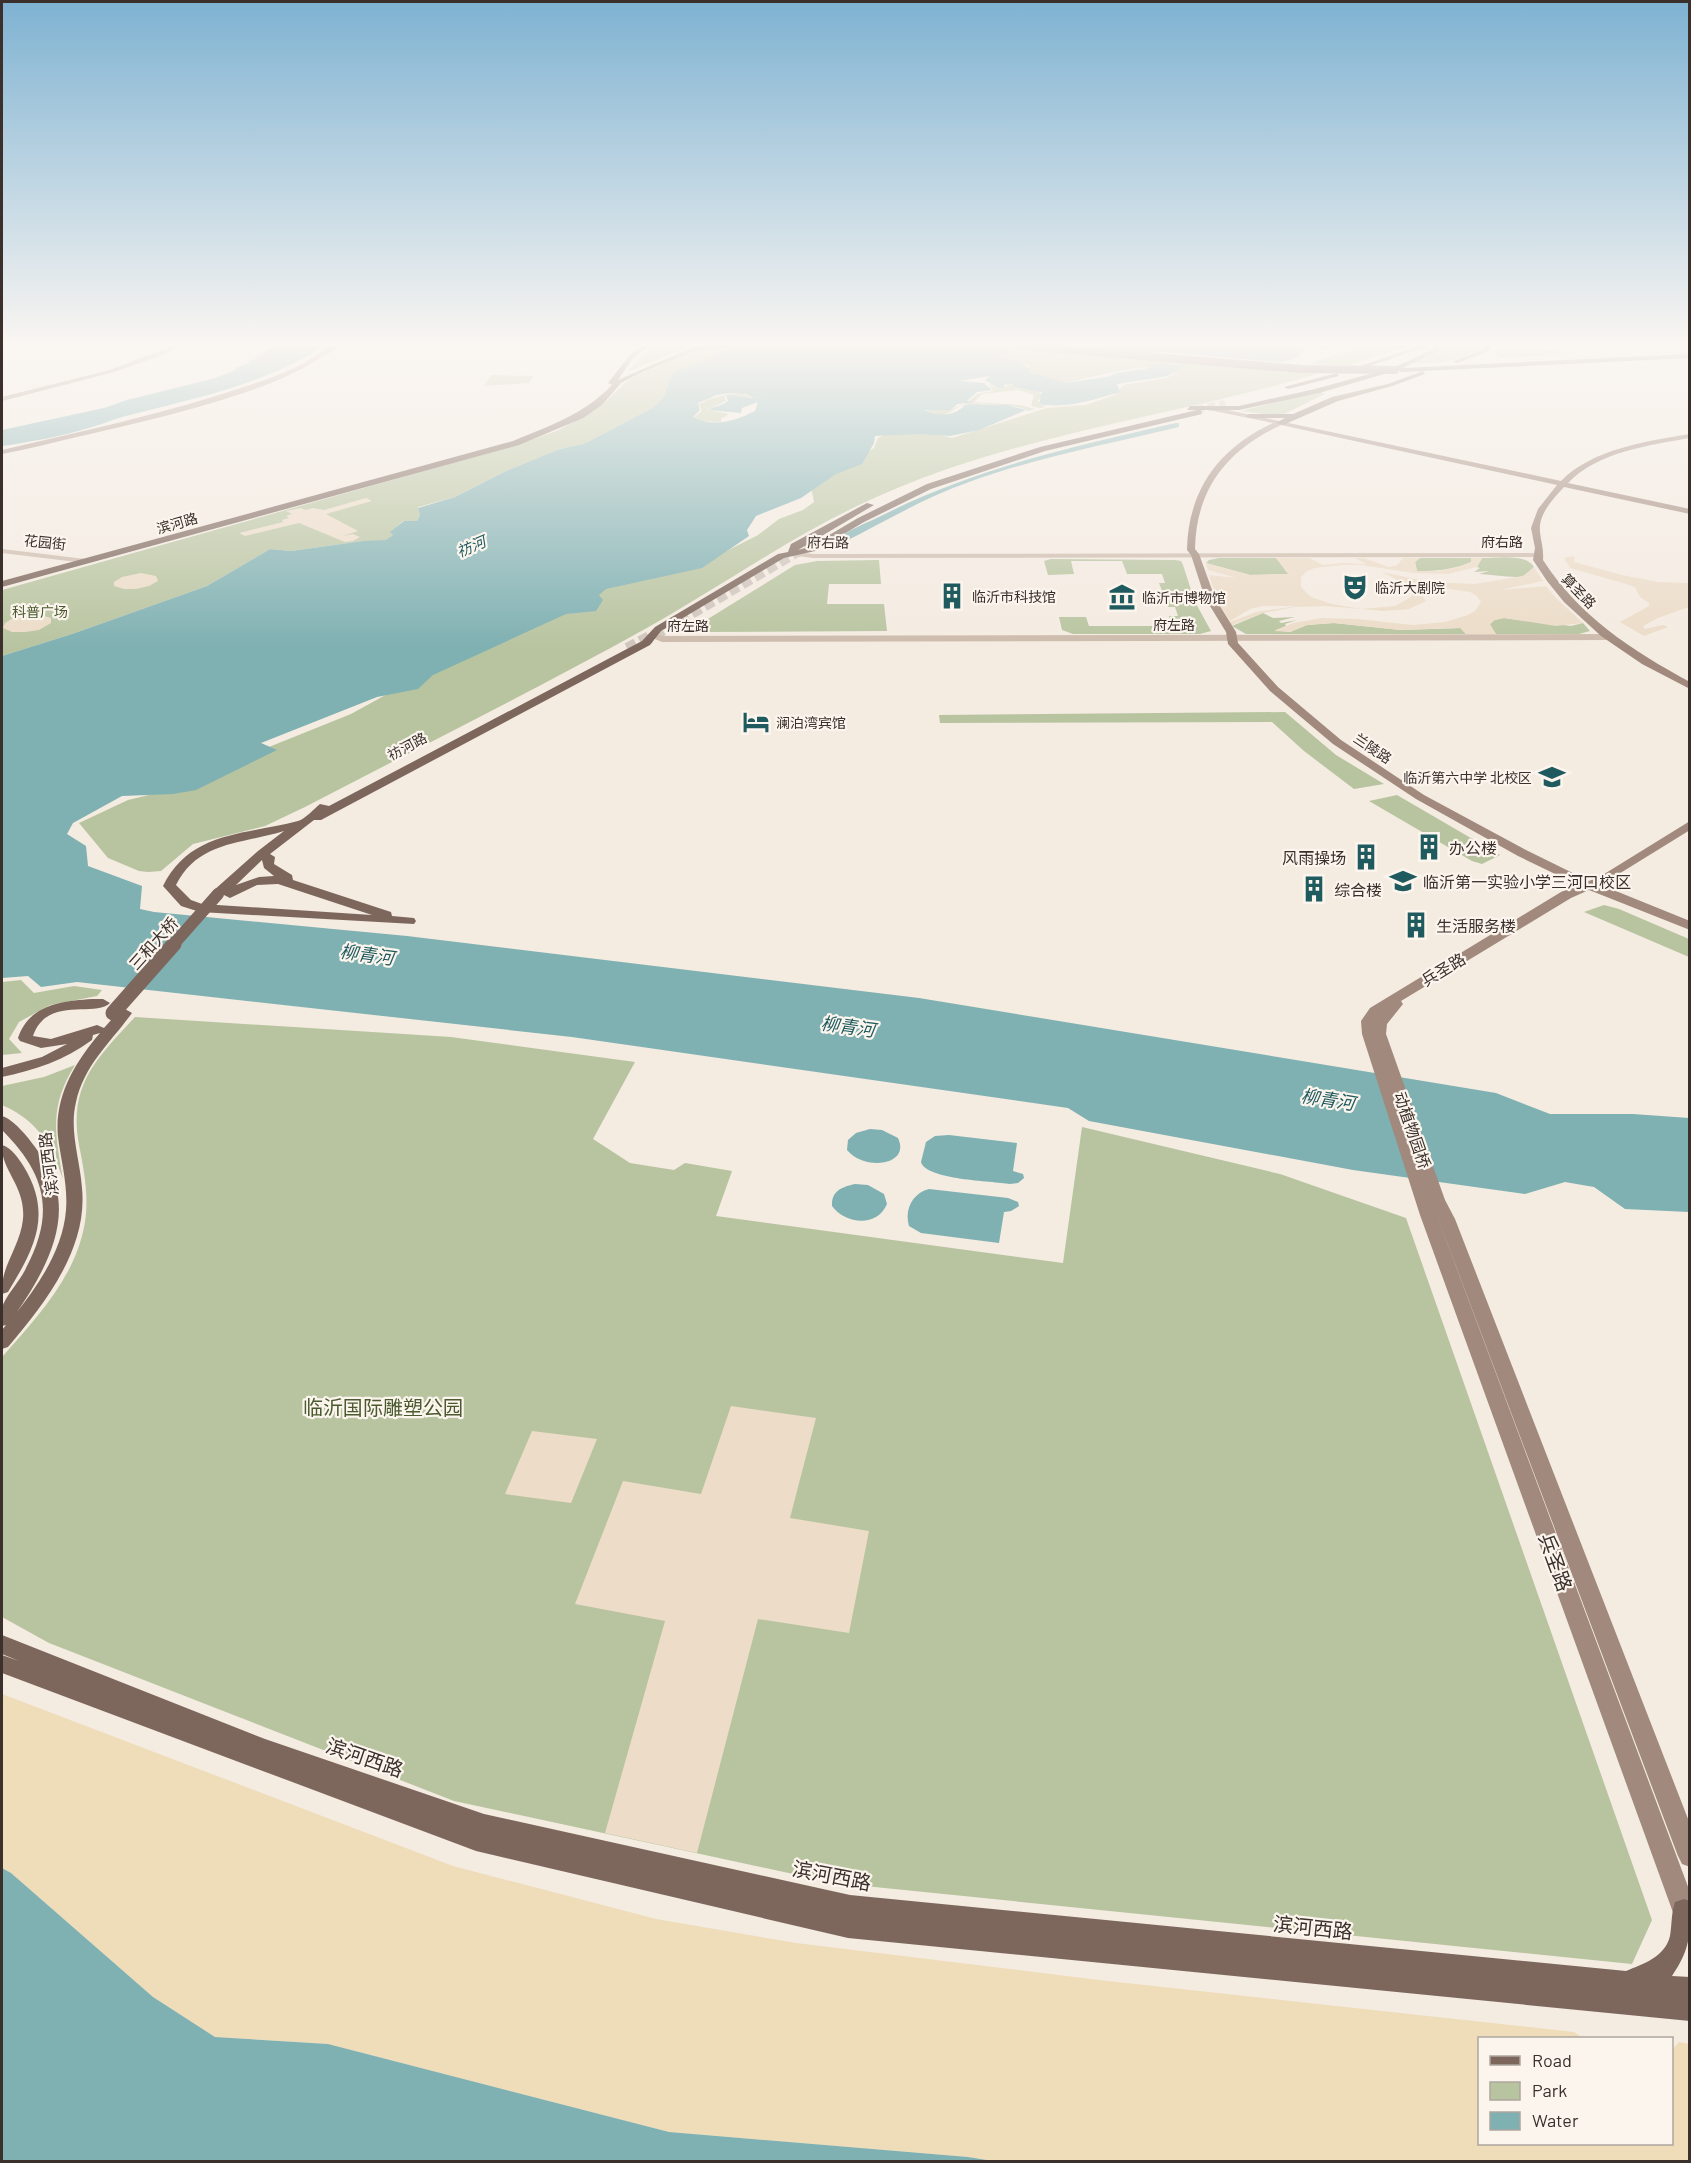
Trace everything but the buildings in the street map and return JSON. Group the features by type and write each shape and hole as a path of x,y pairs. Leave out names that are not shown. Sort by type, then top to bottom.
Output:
{"main road":[{"path":"2,452 24,447"},
{"name":"滨河路","path":"2,585 360,485 487,447"},
{"name":"滨河路","path":"2,585 501,447"},
{"path":"806,546 932,483 985,461 1039,447"},
{"path":"631,647 646,643 652,636 668,633 795,559 792,554 812,549 932,483 1049,447"},
{"name":"兰陵路","path":"1245,447 1215,479 1198,515 1195,554 1191,560 1204,598 1225,632 1233,638 1233,644 1262,678 1299,712 1345,747 1404,787 1451,815 1566,876 1689,926"},
{"path":"1390,447 1689,512"},
{"name":"算圣路","path":"1646,447 1603,461 1560,484 1547,499 1536,524 1537,543 1540,550 1538,560 1560,594 1611,638 1648,663 1689,684"},
{"name":"祊河路","path":"223,895 255,860 333,801 631,647"},
{"name":"祊河路","path":"223,895 312,818 631,647"},
{"path":"312,818 204,848 173,871 169,886 186,903 200,908 409,921"},
{"name":"兵圣路","path":"1383,1060 1379,1034 1380,1023 1389,1009 1581,892 1597,875 1689,818"},
{"name":"兵圣路","path":"1588,884 1605,879 1689,824"},
{"path":"204,848 242,842 253,845 259,850 255,860"},
{"path":"269,857 268,865 274,872 401,915 409,921"},
{"path":"223,895 245,883 262,878 279,880 409,921"},
{"name":"兰陵路","path":"1588,884 1619,901 1689,930"},
{"name":"三和大桥","path":"113,1010 223,895"},
{"path":"102,1030 45,1044 31,1042 25,1038 26,1029 33,1020 44,1013 73,1004 113,1010"},
{"name":"滨河西路","path":"2,1342 46,1286 63,1251 73,1222 75,1195 65,1135 70,1092 113,1010"},
{"path":"2,1077 38,1069 64,1060 83,1049 102,1030"},
{"name":"滨河西路","path":"2,1072 37,1064 76,1046 102,1030"},
{"path":"2,1061 36,1056 76,1046"},
{"name":"动植物园桥","path":"1383,1060 1430,1200"},
{"path":"2,1121 31,1149 46,1175 52,1200 50,1227 38,1262 2,1320"},
{"path":"2,1150 24,1180 32,1203 30,1230 20,1261 2,1288"},
{"name":"兵圣路","path":"1430,1200 1447,1220 1689,1856"},
{"name":"兵圣路","path":"1430,1200 1687,1917"},
{"name":"滨河西路","path":"2,1644 263,1749 484,1825 850,1907 1689,1990"},
{"path":"2,1664 476,1840 848,1926 1689,2008"},
{"path":"1624,1984 1659,1972 1677,1950 1687,1917"}],"street":[{"name":"花园街","path":"2,551 85,561"},
{"name":"府右路","path":"792,554 813,556 1538,555"},
{"name":"府左路","path":"652,636 662,639 1611,638"}],"green space":[{"name":"科普广场","path":"510,447 570,447 506,471 455,497 418,507 420,515 417,521 403,521 391,532 393,535 386,541 363,541 291,551 270,549 207,586 72,634 2,656 2,590"},
{"path":"1021,447 940,472 856,506 795,539 645,629 518,697 265,826 193,844 161,871 139,871 108,858 79,823 128,800 182,787 234,761 351,714 420,676 597,590 701,564 758,535 779,519 803,510 814,502 811,487 874,448"},
{"path":"1219,558 1276,558 1289,574 1250,575 1206,563"},
{"path":"1420,558 1471,558 1471,562 1445,570 1417,571 1415,562"},
{"path":"1482,558 1518,558 1534,567 1526,575 1520,577 1479,574 1489,571 1474,572 1480,568 1477,567"},
{"path":"1051,559 1181,561 1193,596 1164,596 1159,583 1165,583 1162,574 1127,574 1122,561 1071,561 1074,574 1048,575 1044,561"},
{"path":"879,560 881,584 829,584 827,604 884,604 887,631 702,632 703,622 795,565 817,561"},
{"path":"1165,600 1194,600 1211,631 1200,634 1073,634 1062,630 1059,617 1086,617 1089,626 1172,626 1169,616 1178,616 1175,607 1168,607"},
{"path":"1263,613 1273,618 1295,617 1279,621 1281,623 1297,620 1276,630 1290,632 1307,625 1334,623 1401,630 1461,628 1466,634 1246,634 1232,626"},
{"path":"1504,618 1571,626 1583,623 1590,631 1579,634 1496,634 1489,625 1494,620"},
{"path":"1285,712 1336,755 1384,784 1354,789 1304,751 1272,722 940,723 939,715"},
{"path":"1397,795 1500,855 1482,864 1472,861 1369,801"},
{"path":"1604,905 1619,909 1689,939 1689,957 1584,912"},
{"path":"21,980 34,993 74,986 102,990 97,996 50,1005 19,1022 9,1039 22,1053 2,1055 2,982"},
{"name":"临沂国际雕塑公园","path":"135,1017 451,1037 635,1062 593,1139 630,1163 674,1170 685,1163 732,1171 716,1216 1063,1263 1082,1127 1280,1174 1406,1218 1652,1920 1632,1964 835,1883 454,1801 49,1643 2,1617 2,1357 53,1295 73,1261 80,1242 86,1212 85,1183 77,1124 82,1089 98,1060"},
{"path":"75,1065 61,1094 56,1120 63,1179 48,1144 41,1134 25,1118 2,1105 2,1086 44,1077"}],"sand":[{"path":"2,1694 453,1866 656,1919 796,1943 1099,1980 1574,2032 1582,2037 1478,2037 1478,2145 1673,2145 1673,2049 1679,2042 1689,2044 1689,2161 993,2161 669,2132 328,2044 215,2037 153,1997 11,1873 2,1868"}],"shaded area":[{"path":"366,498 372,501 326,514 358,531 343,536 353,534 360,537 353,541 345,542 299,523 245,536 239,533 283,522 282,520 289,518 286,516 292,514 286,511 300,508 324,510"},
{"path":"1575,557 1574,562 1622,575 1658,582 1689,583 1689,607 1643,626 1645,629 1663,625 1668,627 1644,636 1620,622 1649,606 1649,603 1640,597 1635,587 1570,568 1564,558"},
{"path":"1276,558 1310,558 1323,565 1366,564 1355,558 1364,558 1389,567 1397,565 1403,558 1420,558 1415,562 1417,571 1439,571 1471,562 1471,558 1482,558 1477,567 1448,574 1413,573 1361,565 1343,565 1315,568 1307,571 1301,577 1301,587 1311,597 1332,604 1361,609 1395,606 1411,597 1413,592 1409,586 1382,572 1430,582 1475,584 1523,576 1534,567 1543,581 1500,590 1546,586 1583,623 1556,626 1504,618 1490,624 1496,634 1466,634 1460,628 1400,630 1334,623 1307,625 1290,632 1274,631 1293,623 1322,618 1413,625 1445,622 1468,615 1475,611 1481,602 1470,592 1442,588 1424,592 1423,597 1426,601 1409,609 1383,611 1326,606 1295,607 1263,613 1232,625 1230,622 1256,612 1297,606 1263,606 1250,609 1230,621 1217,600 1209,575 1237,578 1208,570 1206,563 1250,575 1288,574"},
{"path":"141,573 156,576 158,581 136,589 114,586 114,582 122,577"},
{"path":"37,614 51,618 51,623 39,630 25,632 12,632 3,628 5,623 13,618"},
{"path":"731,1406 816,1418 790,1518 869,1531 849,1633 758,1619 697,1853 605,1833 665,1621 575,1604 623,1481 701,1494"},
{"path":"532,1431 597,1439 571,1503 505,1494"}],"water":[{"path":"570,447 872,447 862,464 836,474 801,498 756,516 747,530 749,536 702,568 606,589 599,595 603,600 596,611 566,614 433,675 418,689 377,697 261,743 277,750 196,790 173,794 122,796 73,823 67,834 86,846 88,866 142,886 140,909 154,912 407,936 919,998 1496,1093 1550,1114 1633,1114 1689,1118 1689,1212 1625,1209 1594,1187 1565,1182 1525,1194 1353,1170 1089,1121 1068,1108 572,1037 77,982 41,987 28,976 2,978 2,656 72,634 207,586 270,549 291,551 386,540 393,535 390,532 404,521 417,521 420,515 418,508 455,497 506,471"},
{"path":"870,1129 882,1130 898,1138 900,1147 898,1155 892,1160 874,1163 855,1157 847,1150 848,1140 856,1133"},
{"path":"949,1135 1017,1143 1013,1171 1023,1174 1024,1178 1018,1183 1010,1184 934,1173 921,1162 926,1142 935,1136"},
{"path":"855,1184 868,1185 884,1194 887,1204 876,1217 861,1221 852,1220 832,1206 833,1197 838,1190"},
{"path":"929,1189 1008,1198 1018,1202 1019,1206 1004,1212 999,1243 921,1233 909,1226 909,1208 918,1194"},
{"path":"2,1868 11,1873 153,1997 215,2037 328,2044 669,2132 993,2161 2,2161"}],"waterway":[{"path":"839,541 930,495 975,478 1082,447"}],"tunnel":[{"path":"642,643 808,546"},
{"path":"627,648 649,636"}],"place":[{"name":"临沂大剧院","path":"1355,587"},
{"name":"临沂市科技馆","path":"952,596"},
{"name":"临沂市博物馆","path":"1122,597"},
{"name":"澜泊湾宾馆","path":"756,722"},
{"name":"临沂第六中学 北校区","path":"1552,777"},
{"name":"办公楼","path":"1429,847"},
{"name":"风雨操场","path":"1366,857"},
{"name":"临沂第一实验小学三河口校区","path":"1403,881"},
{"name":"综合楼","path":"1314,889"},
{"name":"生活服务楼","path":"1416,925"}],"water label":[{"name":"祊河","path":"471,546"},
{"name":"柳青河","path":"367,954"},
{"name":"柳青河","path":"848,1026"},
{"name":"柳青河","path":"1328,1099"}]}
